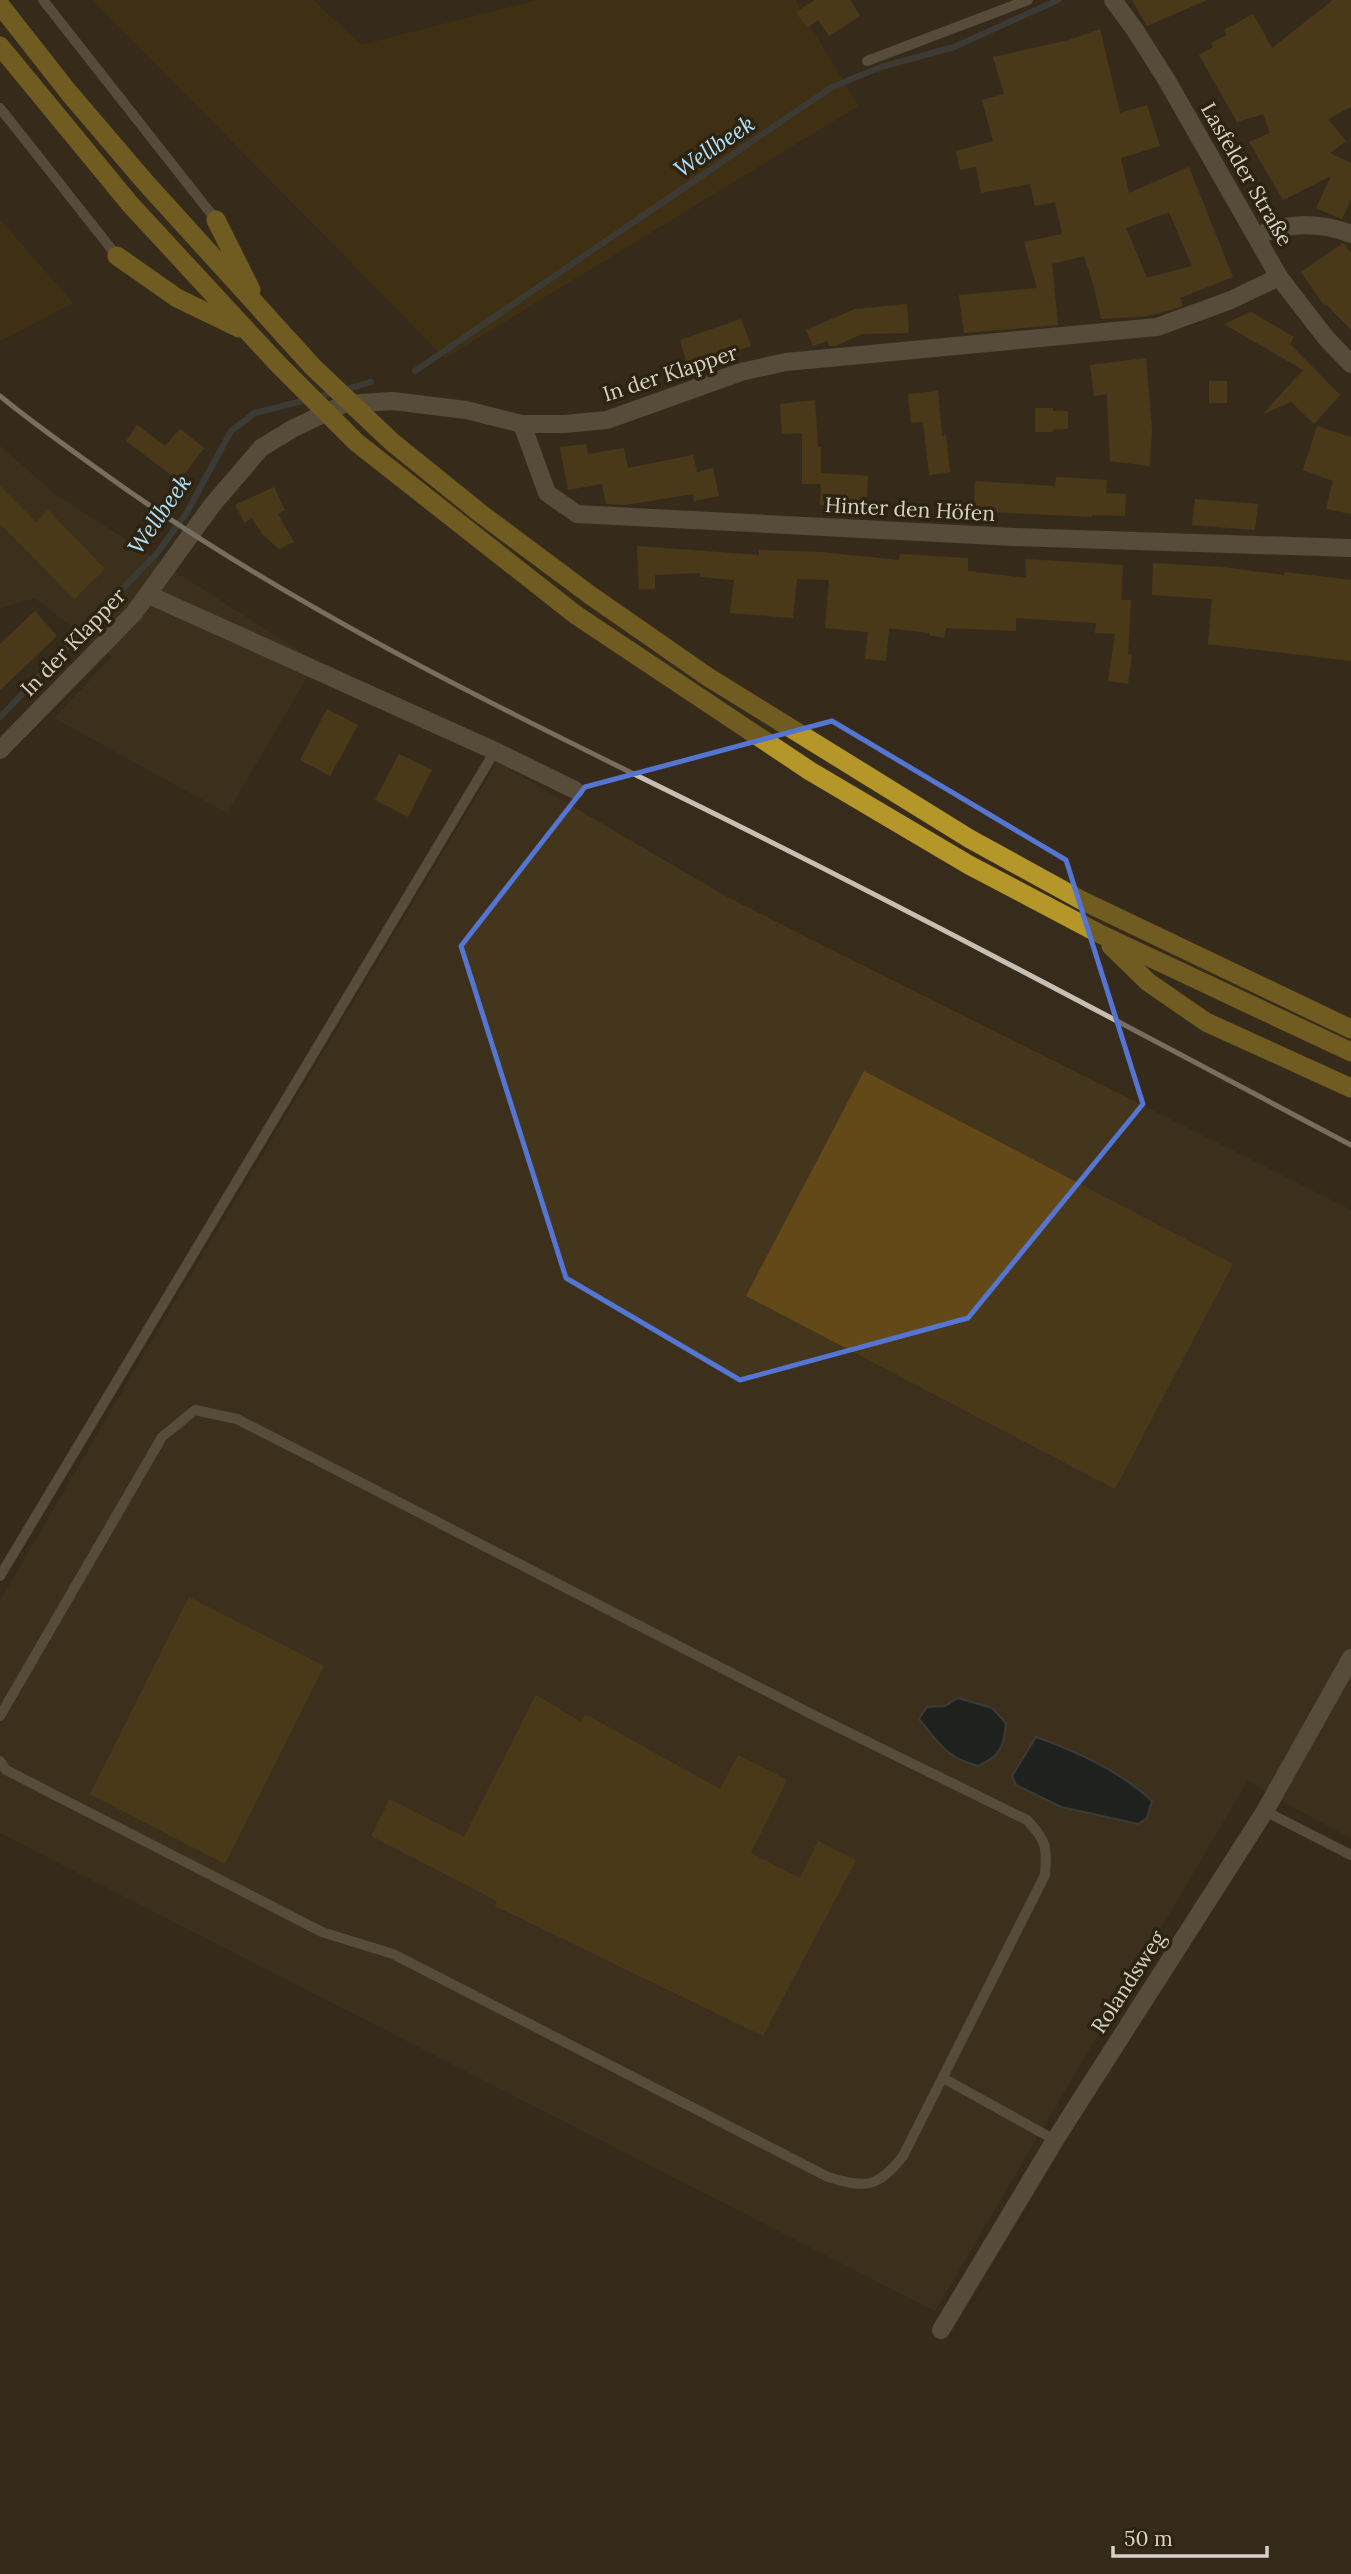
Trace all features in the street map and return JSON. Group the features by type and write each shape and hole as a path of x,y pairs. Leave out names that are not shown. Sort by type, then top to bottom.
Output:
{"highway":[{"path":"0,5 79,104 203,248 313,367 392,442 481,513 590,595 708,677 970,839 1081,900 1351,1029"},
{"path":"0,46 130,204 277,363 356,442 576,615 696,698 810,771 969,865 1098,933 1351,1052"},
{"path":"216,220 261,310"},
{"path":"117,256 177,298 251,335"},
{"path":"1098,933 1148,982 1206,1022 1351,1088"}],"street":[{"name":"Lasfelder Straße","path":"1113,0 1166,79 1279,277 1326,338 1351,364"},
{"path":"1257,236 1276,227 1301,224 1351,234"},
{"name":"In der Klapper","path":"0,750 149,595 213,504 261,448 292,429 344,404 393,401 466,410 522,424 607,419 741,372 786,362 1157,327 1231,300 1279,277"},
{"name":"Hinter den Höfen","path":"522,424 547,493 577,514 1014,537 1351,548"},
{"name":"In der Klapper","path":"149,595 495,751 575,790"},
{"name":"Rolandsweg","path":"941,2329 1055,2140 1265,1811 1351,1658"}],"lane":[{"path":"43,0 216,220"},
{"path":"867,61 1028,0"},
{"path":"0,108 117,256"},
{"path":"0,1576 495,751"},
{"path":"0,1716 162,1437 195,1410 237,1419 817,1717 1027,1820 1039,1832 1047,1849 1045,1875 903,2156 892,2170 876,2181 859,2186 828,2177 393,1954 322,1932 6,1770 0,1761"},
{"path":"1265,1811 1351,1855"},
{"path":"943,2077 1055,2140"}],"highlighted area":[{"path":"832,721 1066,860 1143,1104 968,1318 740,1380 566,1278 461,946 585,787"}],"shaded area":[{"path":"93,0 313,0 361,45 538,0 795,0 858,106 445,358"},
{"path":"0,220 73,303 0,341"},
{"path":"0,446 56,495 316,662 227,813 54,718 112,657 35,598 0,608"},
{"path":"497,762 729,898 1351,1210 1351,1838 1248,1780 935,2311 0,1833 0,1601"}],"water":[{"path":"958,1698 992,1708 1006,1723 1000,1750 978,1766 951,1754 919,1719 927,1707 945,1706"},
{"path":"1036,1737 1082,1756 1140,1790 1152,1801 1147,1818 1138,1824 1061,1807 1016,1785 1012,1776"}],"building":[{"path":"815,0 850,0 860,16 829,36 818,20 807,28 796,12"},
{"path":"1132,0 1207,0 1147,26"},
{"path":"1333,0 1351,0 1351,107 1328,119 1346,141 1330,153 1351,163 1351,199 1342,219 1316,208 1331,176 1283,200 1249,142 1270,133 1263,114 1237,122 1199,55 1213,47 1211,43 1227,35 1224,30 1253,14 1272,48"},
{"path":"1100,29 1120,113 1147,105 1160,146 1121,158 1129,193 1189,167 1233,277 1180,298 1183,306 1147,316 1101,319 1084,256 1052,264 1058,325 964,333 959,295 1037,288 1024,242 1062,234 1055,202 1035,206 1030,184 981,193 976,167 960,170 956,151 993,141 982,100 1004,94 993,57 1069,40","holes":["1169,212 1192,266 1147,278 1126,228"]},
{"path":"1343,243 1351,253 1351,330 1324,305 1301,272"},
{"path":"907,304 909,333 862,334 835,346 829,346 827,341 813,346 806,330 855,309"},
{"path":"1251,312 1294,337 1290,344 1340,395 1314,424 1291,402 1263,414 1303,370 1224,324"},
{"path":"741,319 751,346 688,367 680,340"},
{"path":"1146,358 1152,430 1150,466 1110,461 1107,394 1094,396 1090,365"},
{"path":"1209,381 1227,381 1227,403 1209,403"},
{"path":"938,391 942,436 946,435 950,472 929,475 923,422 911,423 908,394"},
{"path":"815,400 818,447 821,447 821,484 802,484 802,433 782,434 780,404"},
{"path":"1035,408 1068,411 1068,429 1035,432"},
{"path":"137,425 165,446 180,429 204,448 179,481 126,441"},
{"path":"1317,426 1351,437 1351,514 1326,509 1333,481 1303,470"},
{"path":"586,444 588,454 624,448 628,468 693,455 697,472 713,468 719,496 694,501 693,494 625,505 606,504 602,484 568,490 560,447"},
{"path":"821,473 868,476 866,515 843,514 844,507 820,505"},
{"path":"1056,477 1107,480 1106,493 1126,494 1125,516 974,511 975,481 1055,486"},
{"path":"0,486 36,522 48,510 105,569 74,599 0,524"},
{"path":"274,487 285,510 278,514 294,542 279,549 262,534 252,518 245,523 235,505"},
{"path":"1195,499 1258,504 1255,530 1192,525"},
{"path":"637,546 759,555 759,550 821,552 899,560 900,554 968,558 968,571 1026,578 1025,559 1123,565 1121,600 1131,600 1128,654 1132,655 1128,684 1108,681 1115,634 1095,633 1096,623 1016,618 1016,631 946,628 944,638 929,633 889,628 886,661 865,659 868,632 825,628 829,580 797,579 793,618 730,613 734,580 700,577 700,573 655,575 655,589 639,589"},
{"path":"1153,563 1222,567 1284,575 1285,572 1351,580 1351,661 1208,644 1212,599 1152,595"},
{"path":"35,611 57,636 0,690 0,644"},
{"path":"327,709 358,725 330,776 300,760"},
{"path":"399,754 432,770 408,817 375,800"},
{"path":"864,1071 1233,1264 1115,1489 746,1296"},
{"path":"189,1597 324,1666 225,1864 90,1794"},
{"path":"536,1695 581,1722 585,1714 720,1789 738,1755 787,1780 751,1853 800,1878 818,1841 856,1860 763,2036 495,1906 497,1901 371,1836 390,1799 464,1837"}],"waterway":[{"name":"Wellbeek","path":"415,371 832,87 881,67 954,47 1058,0"},
{"name":"Wellbeek","path":"344,390 371,382"},
{"name":"Wellbeek","path":"0,717 158,552 187,512 231,431 255,413 333,393"}],"railway":[{"path":"0,396 106,475 181,526 257,574 414,663 892,903 1351,1145"}]}
